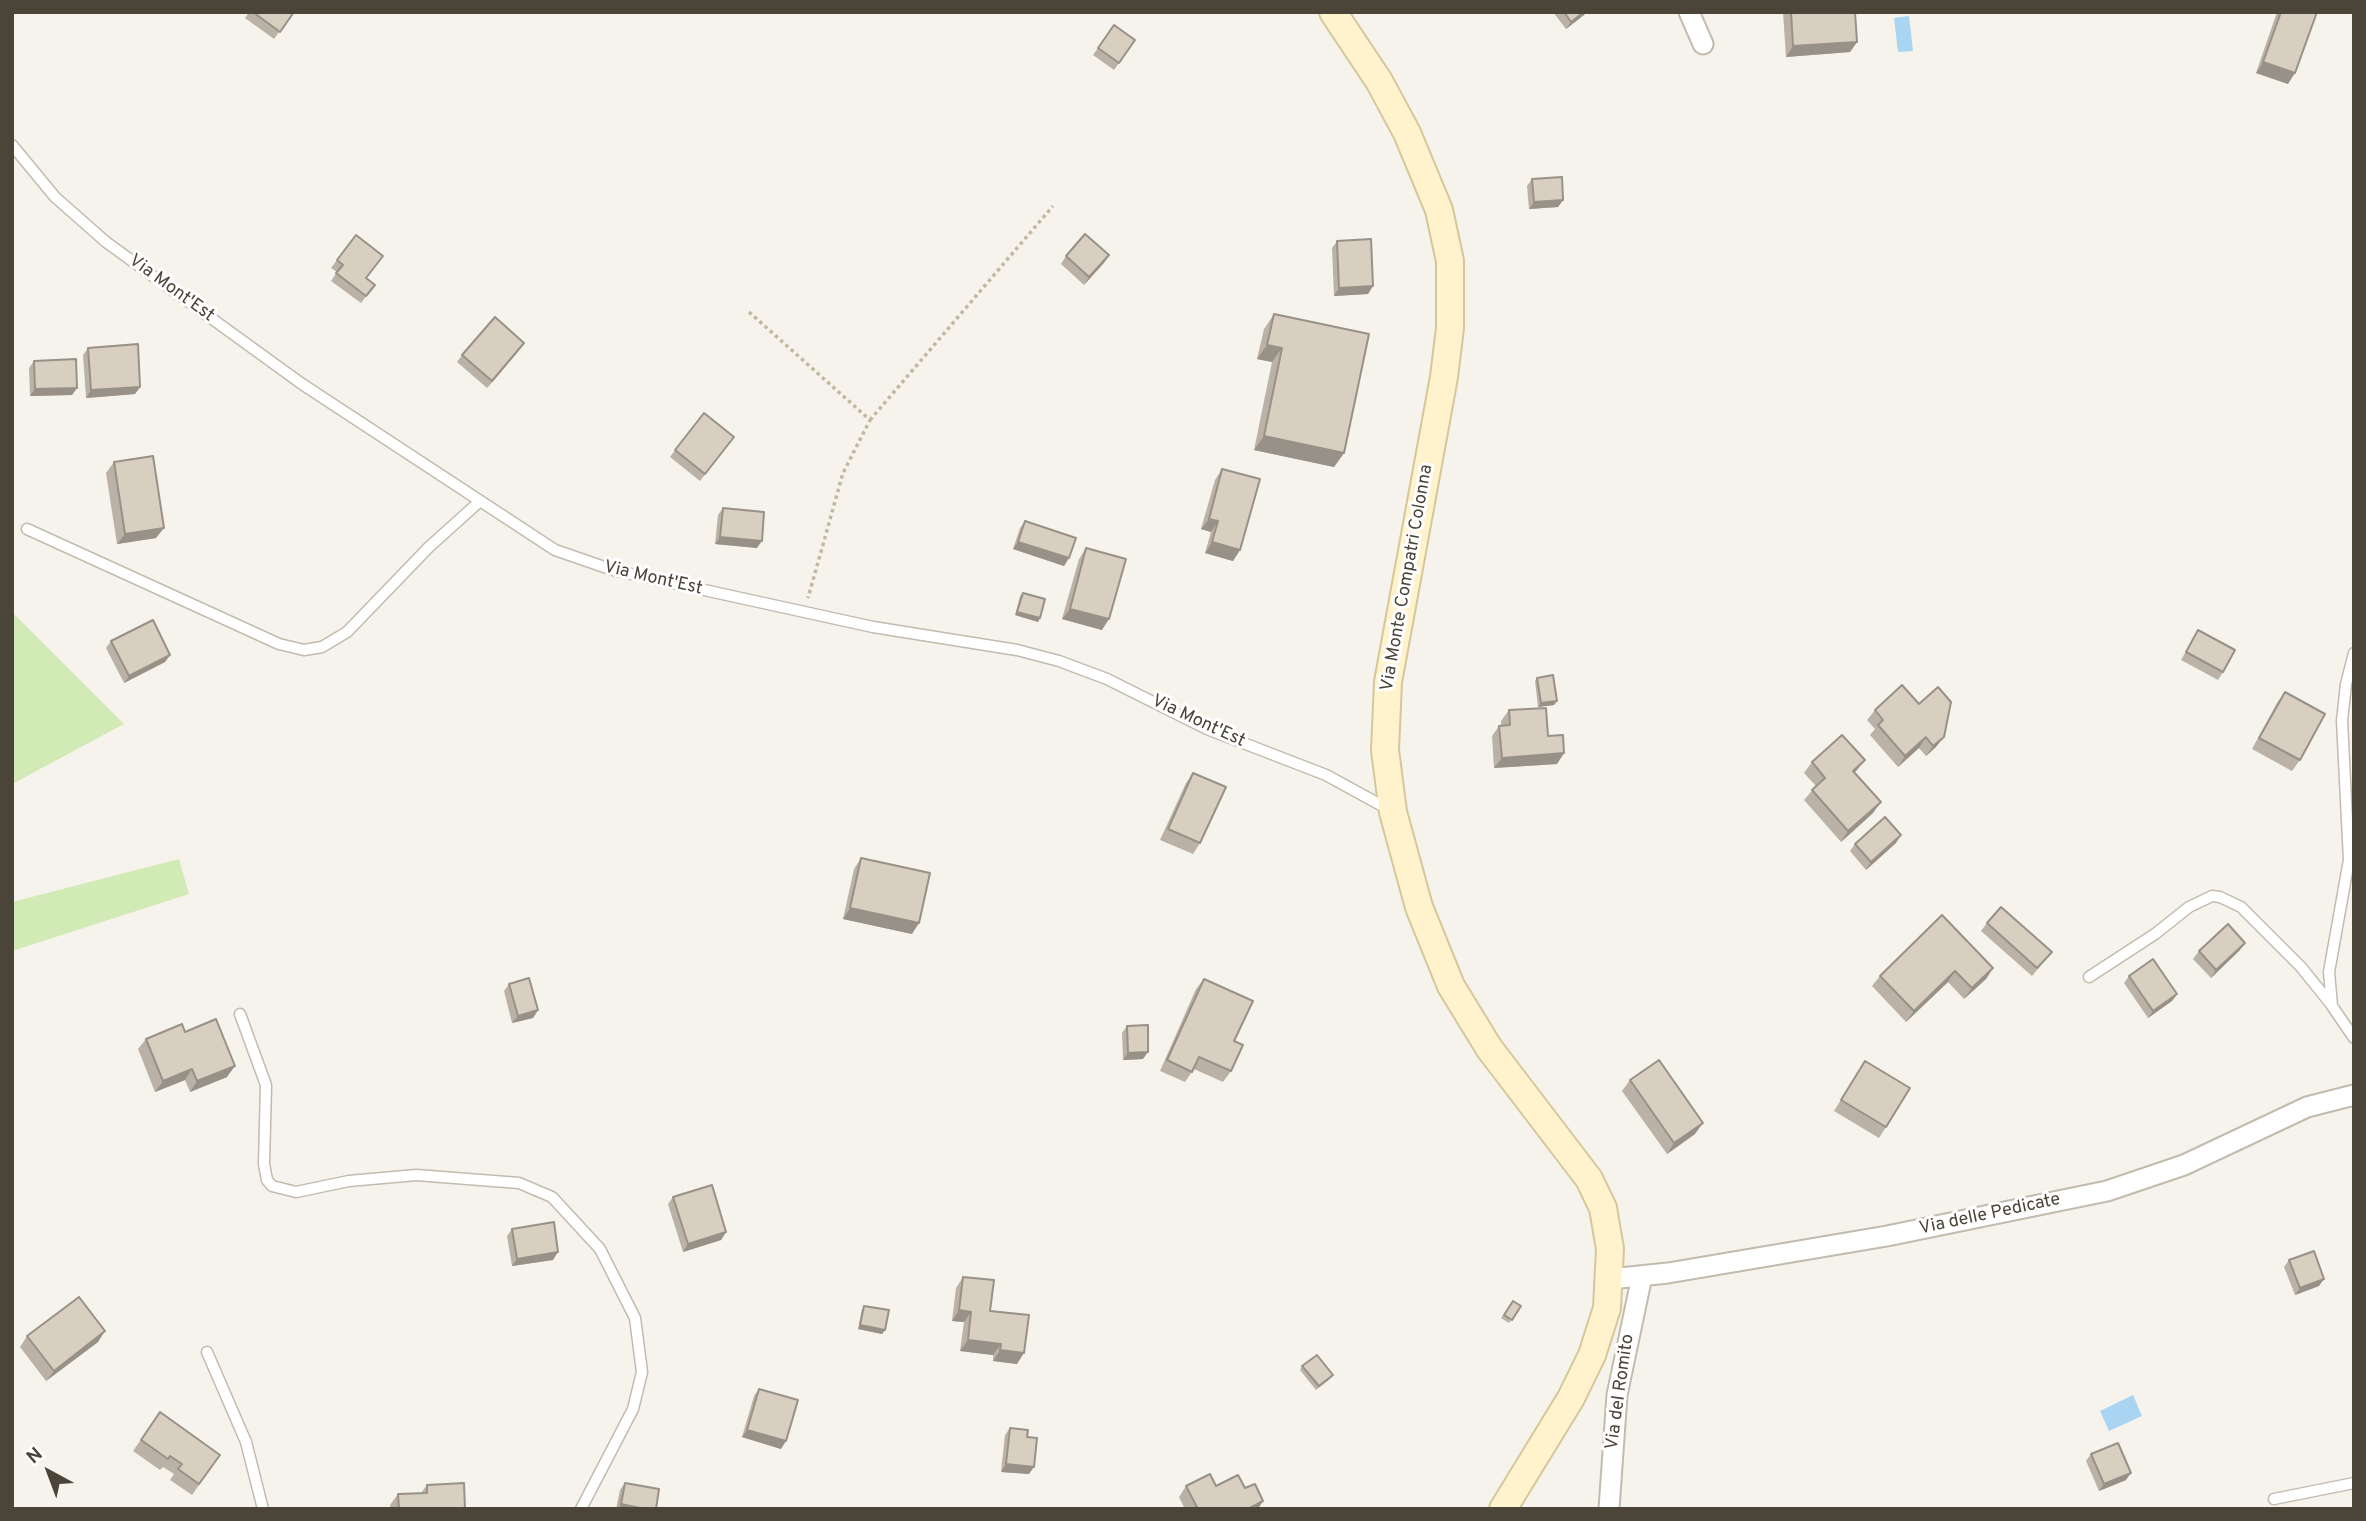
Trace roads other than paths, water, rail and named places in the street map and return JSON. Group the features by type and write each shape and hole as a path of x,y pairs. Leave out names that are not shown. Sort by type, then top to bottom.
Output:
{"street":[{"name":"Via Monte Compatri Colonna","path":"1333,12 1379,81 1407,133 1438,210 1450,261 1451,307 1444,377 1388,682 1385,742 1393,812 1419,907 1456,995 1496,1058 1580,1165 1600,1199 1608,1233 1610,1279 1605,1318 1586,1367 1503,1509"},
{"path":"1689,12 1703,44"},
{"name":"Via delle Pedicate","path":"1610,1279 1887,1236 2107,1191 2174,1170 2307,1107 2354,1096"},
{"name":"Via del Romito","path":"1609,1509 1617,1395 1642,1276"}],"lane":[{"name":"Via Mont'Est","path":"12,145 55,197 100,238 302,384 539,542 588,564 904,633 1017,650 1072,665 1207,729 1326,775 1393,812"},
{"path":"27,529 279,644 304,650 322,647 347,632 429,547 480,502"},
{"path":"2332,1006 2329,962 2349,860 2342,721 2346,684 2354,653"},
{"path":"2089,977 2155,934 2189,907 2205,899 2220,897 2241,907 2309,975 2354,1038"},
{"path":"240,1014 266,1085 264,1164 267,1180 272,1186 296,1192 349,1181 416,1175 519,1183 552,1197 600,1249 635,1318 642,1372 633,1409 581,1509"},
{"path":"207,1352 246,1442 264,1509"},
{"path":"2274,1499 2354,1483"}],"water":[{"path":"1909,16 1913,51 1898,52 1894,18"},
{"path":"2133,1395 2142,1416 2109,1431 2100,1411"}]}
